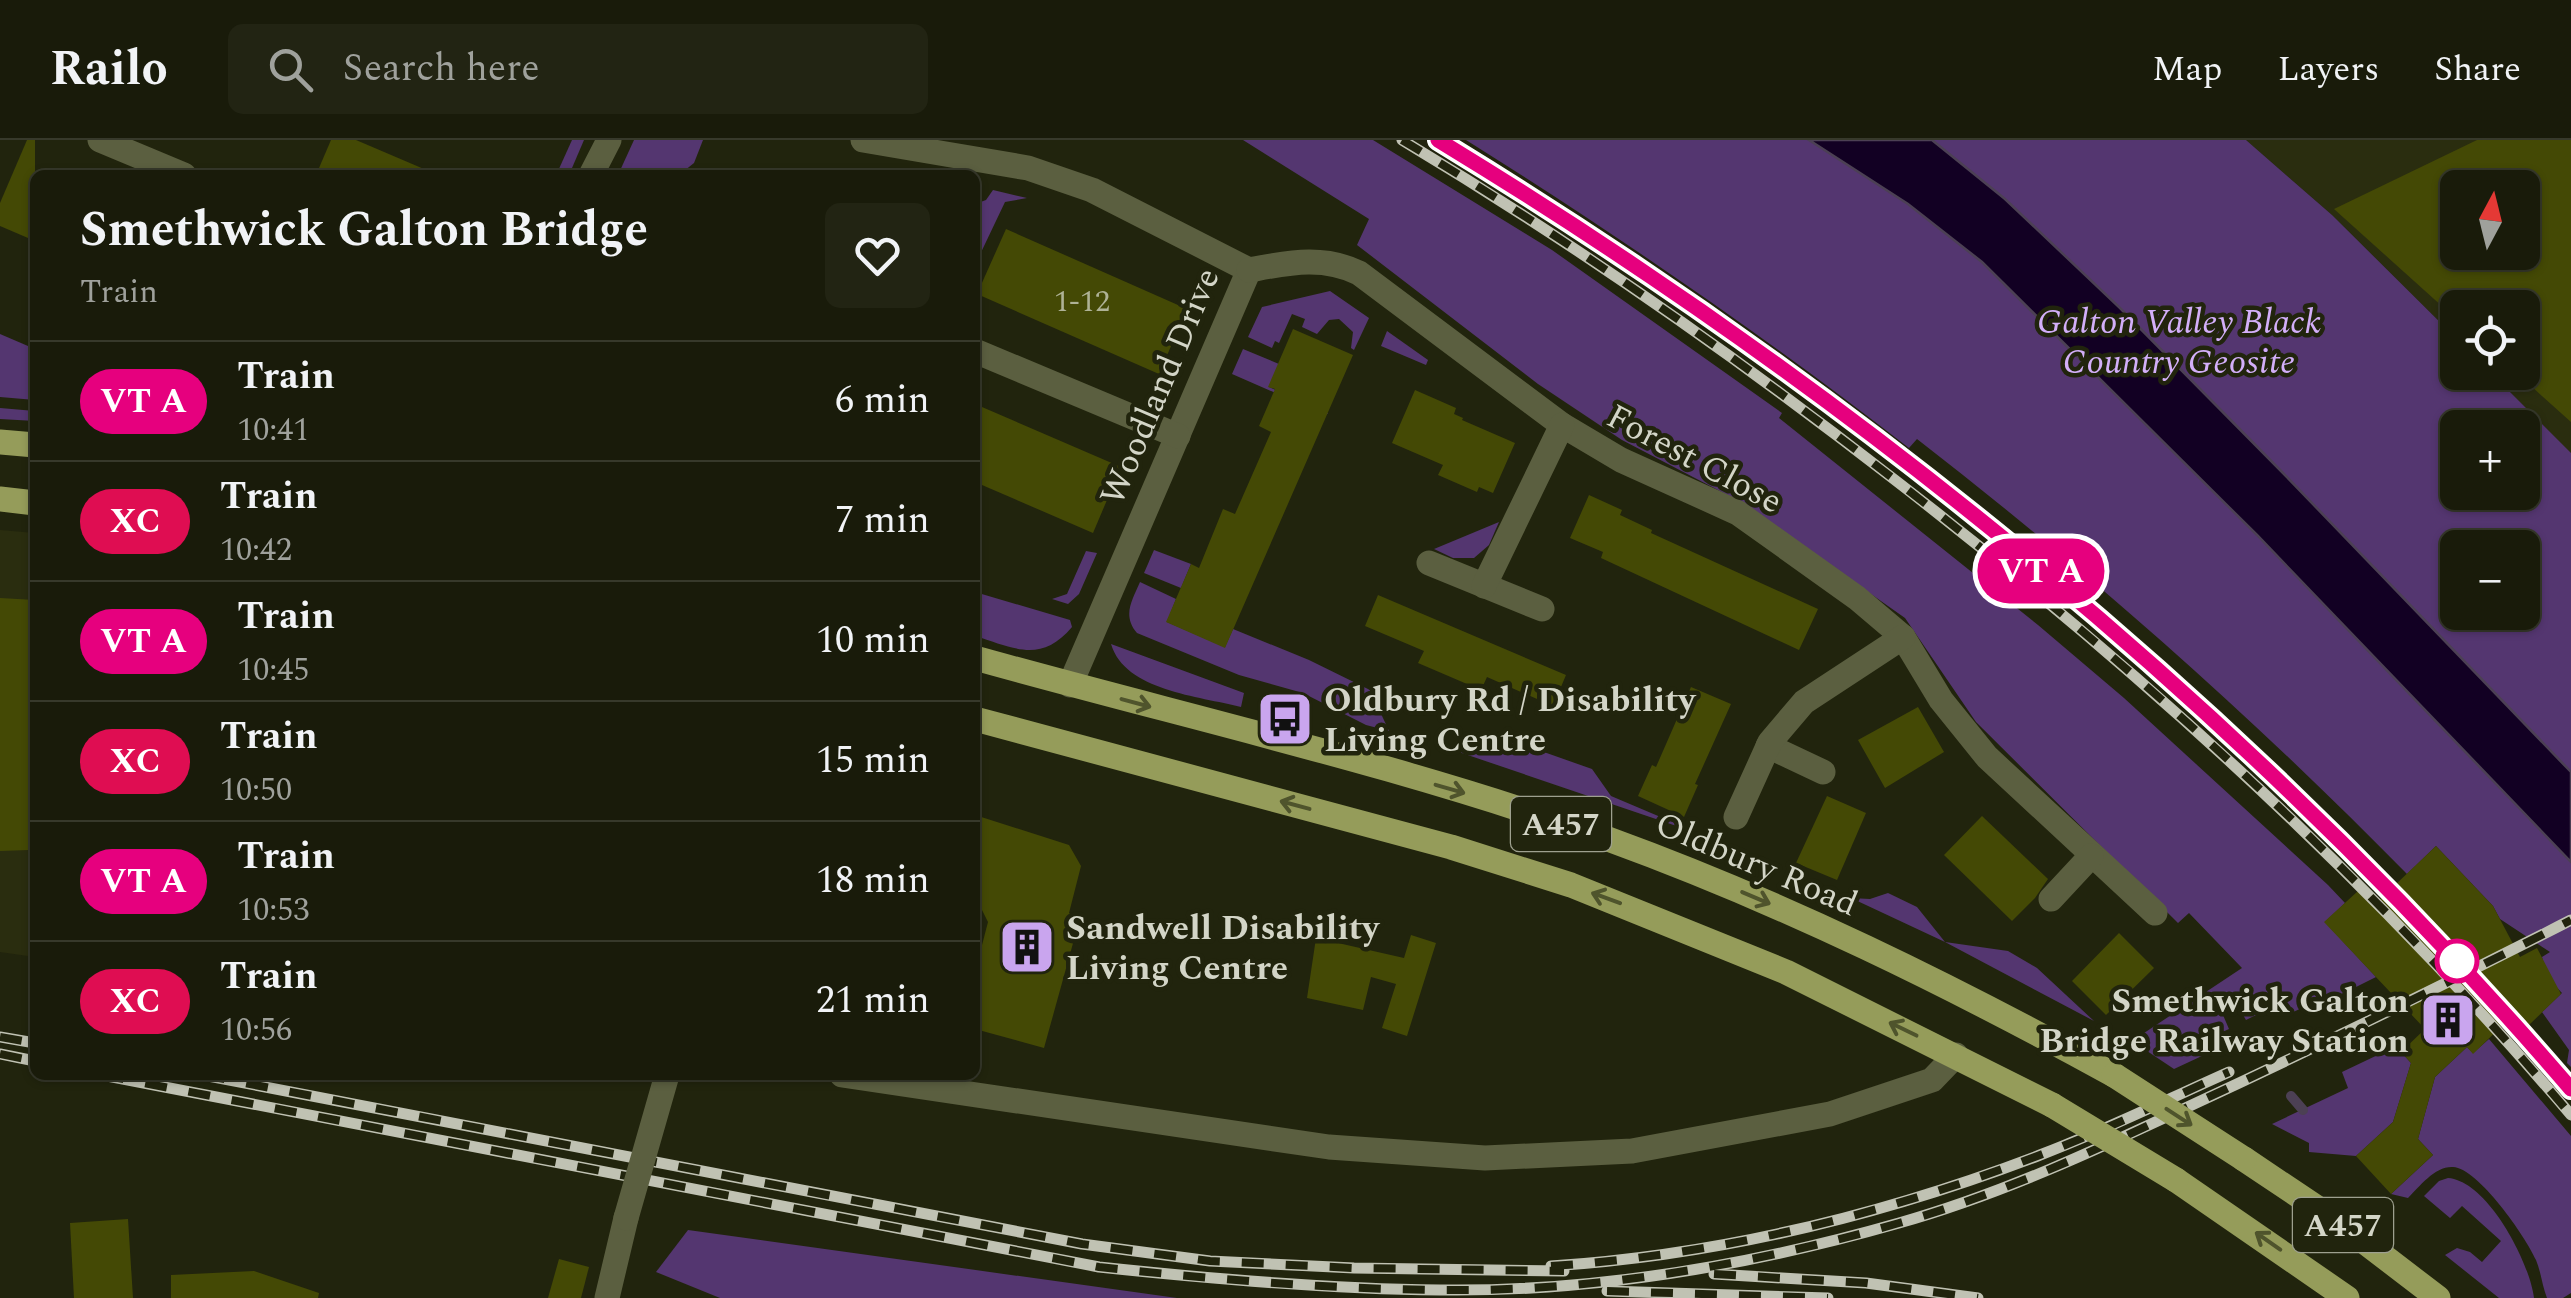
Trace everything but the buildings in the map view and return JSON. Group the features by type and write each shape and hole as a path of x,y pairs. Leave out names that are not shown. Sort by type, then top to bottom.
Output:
{"main road":[{"path":"0,442 30,445"},
{"path":"0,500 30,503"},
{"name":"Oldbury Road","path":"980,659 1474,796 1606,838 1856,942 1945,984 2114,1075 2344,1226 2438,1298"},
{"name":"A457","path":"980,720 1451,847 1571,885 1786,972 1956,1054 2052,1106 2176,1180 2347,1298"}],"street":[{"path":"100,140 172,170"},
{"path":"594,170 609,140"},
{"name":"Woodland Drive","path":"862,140 1028,168 1092,190 1249,270 1070,685"},
{"name":"Forest Close","path":"1249,270 1312,260 1339,263 1359,272 1562,425 1621,460 1738,513 1857,598 1903,637 1962,728 1987,757 2154,913"},
{"path":"980,353 1178,436"},
{"path":"1484,586 1562,425"},
{"path":"1429,564 1542,609"},
{"path":"1736,817 1768,746 1804,702 1903,637"},
{"path":"1768,746 1823,772"},
{"path":"2051,899 2091,856"},
{"path":"876,1080 1328,1147 1486,1158 1632,1151 1830,1114 1932,1080 1956,1054"},
{"path":"606,1298 667,1080"}],"shaded area":[{"path":"1809,140 1932,140 2005,199 2120,308 2283,473 2571,772 2571,862 2257,535 1982,262 1908,204"},
{"path":"2246,140 2571,140 2571,453 2540,422 2540,410 2528,410 2508,390 2540,390 2540,290 2440,290 2440,322 2332,215"},
{"path":"0,530 30,533 30,956 0,952"}],"green space":[{"path":"572,140 584,140 571,170 558,170"},
{"path":"634,140 703,140 694,163 685,170 620,170"},
{"path":"1243,140 1373,140 1552,250 1782,413 1779,418 2124,698 2328,885 2345,903 2325,922 2376,977 2320,1005 2317,1001 2289,1014 2282,1002 2246,1020 2233,998 2220,1008 2229,1029 2211,1037 2217,1049 2174,1069 2132,1041 2242,968 2189,913 2178,923 1976,722 1905,618 1739,501 1622,440 1538,384 1357,245 1369,219"},
{"name":"Galton Valley Black Country Geosite","path":"1466,140 2246,140 2332,215 2440,322 2440,390 2508,390 2528,410 2440,410 2440,510 2540,510 2540,422 2571,453 2571,1067 2567,1063 2569,1050 2542,1012 2562,993 2547,977 2542,957 2550,952 2500,919 2493,906 2436,846 2407,874 2230,703 2108,594 1981,490 1917,439 1909,448 1636,250"},
{"path":"993,190 1027,198 1005,202 980,254 980,202"},
{"path":"1330,291 1369,318 1354,350 1353,332 1339,319 1329,320 1317,334 1302,327 1305,319 1292,314 1279,343 1275,341 1272,348 1248,337 1262,307"},
{"path":"1387,331 1428,360 1426,365 1381,346"},
{"path":"0,334 30,347 30,400 0,397"},
{"path":"1243,349 1279,364 1269,387 1328,413 1232,374"},
{"path":"0,408 30,411 30,421 0,419"},
{"path":"1499,522 1489,545 1474,558 1453,558 1434,549"},
{"path":"1154,550 1191,564 1181,588 1144,573"},
{"path":"1086,551 1097,553 1079,594 1068,604 1052,599 1067,594"},
{"path":"1140,582 1176,599 1167,622 1225,647 1233,629 1370,690 1389,731 1366,725 1303,693 1239,675 1137,633 1129,614"},
{"path":"980,593 1070,620 1072,627 1049,646 1015,648 980,638"},
{"path":"1111,644 1244,693 1241,707 1147,682 1119,660"},
{"path":"1518,743 1592,769 1611,796 1703,835 1453,750"},
{"path":"1888,893 1917,907 1945,942 1851,898 1870,899"},
{"path":"1945,942 2008,951 2037,968 2094,1021"},
{"path":"2489,1039 2571,1136 2571,1293 2563,1298 2547,1298 2536,1260 2522,1236 2488,1191 2463,1170 2440,1170 2408,1198 2391,1194 2433,1155 2418,1139 2435,1077 2467,1047 2473,1053"},
{"path":"2384,1052 2401,1052 2411,1063 2393,1122 2356,1156 2309,1152 2309,1143 2272,1124 2348,1088 2342,1072"},
{"path":"2448,1178 2478,1193 2492,1208 2516,1245 2534,1298 2499,1298 2445,1255 2457,1248 2482,1262 2501,1241 2462,1206 2450,1218 2424,1196"},
{"path":"688,1230 1177,1298 720,1298 656,1272"}],"waterway":[{"path":"2291,1096 2303,1110"}],"railway":[{"path":"1402,140 1592,260 1776,389 2076,626 2334,860 2494,1027 2571,1115"},
{"path":"1438,140 1595,239 1748,343 1897,454 2042,570 2183,692 2318,819 2447,951 2571,1089"},
{"path":"128,1080 1099,1267 1355,1288 1556,1286 1730,1263 1843,1238 1975,1198 2158,1121 2571,920"},
{"path":"0,1037 30,1042"},
{"path":"0,1054 30,1060"},
{"path":"1551,1266 1614,1261 1738,1242 1861,1214 2040,1155 2229,1072"},
{"path":"229,1080 1082,1244 1210,1261 1564,1271"},
{"path":"1714,1274 1866,1283 1978,1298"},
{"path":"1607,1291 1828,1298"}],"train":[{"path":"1438,140 1526,193 1763,355 1978,520 2082,606 2148,662 2362,861 2571,1089"}],"place":[{"name":"Oldbury Rd / Disability Living Centre","path":"1285,719"},
{"name":"Sandwell Disability Living Centre","path":"1027,947"},
{"name":"Smethwick Galton Bridge Railway Station","path":"2448,1020"}]}
